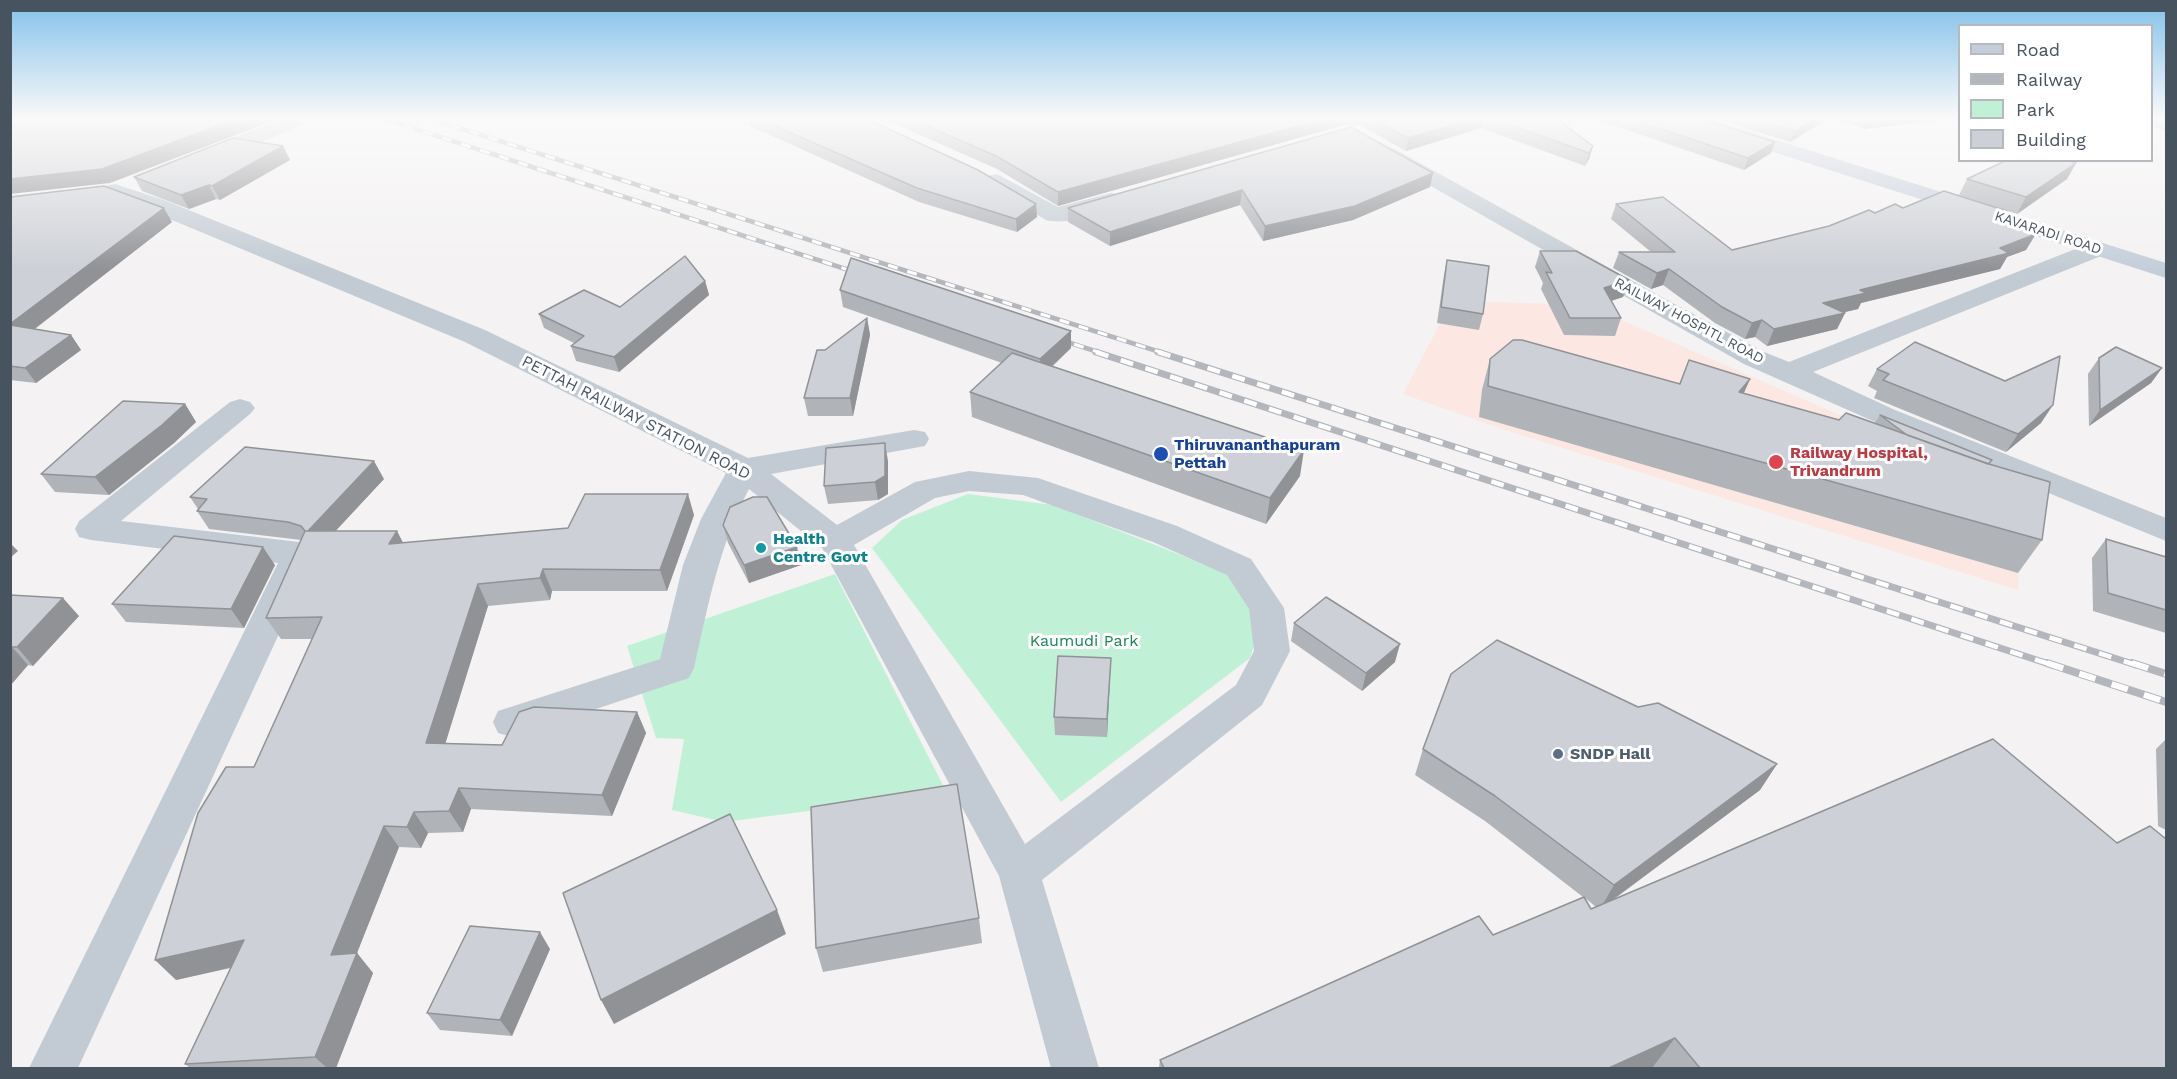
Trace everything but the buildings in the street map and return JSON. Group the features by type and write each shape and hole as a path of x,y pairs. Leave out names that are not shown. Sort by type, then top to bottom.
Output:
{"main road":[{"name":"KAVARADI ROAD","path":"1848,169 2166,271"}],"street":[{"name":"RAILWAY HOSPITL ROAD","path":"1417,169 1657,306 1754,358 1884,416 2166,530"},
{"path":"980,172 1054,215 1071,213 1134,193"},
{"path":"115,191 148,178"},
{"name":"PETTAH RAILWAY STATION ROAD","path":"83,195 115,191 156,205 475,336 744,469 835,541 1019,873 1075,1068"},
{"path":"1789,372 2097,249"},
{"path":"53,1068 299,554 91,529 240,408"},
{"path":"513,722 676,668 700,565 717,519 744,469 914,439"},
{"path":"835,541 926,489 969,481 1027,485 1165,534 1239,567 1266,608 1272,651 1249,695 1019,873"}],"shaded area":[{"name":"Railway Hospital, Trivandrum","path":"1452,301 1587,305 2019,493 2018,590 1505,430 1403,394"}],"green space":[{"name":"Kaumudi Park","path":"968,494 1053,505 1232,575 1261,623 1250,658 1061,802 872,548 902,520"},
{"path":"835,574 947,793 724,822 672,810 684,739 656,738 627,646"}],"railway":[{"path":"540,169 864,275"},
{"path":"589,169 1163,353"},
{"path":"1055,338 1101,353"},
{"path":"1096,352 2052,665"},
{"path":"1158,352 2136,665"},
{"path":"2047,663 2166,702"},
{"path":"2132,663 2166,674"}],"place":[{"name":"Thiruvananthapuram Pettah","path":"1161,454"},
{"name":"Railway Hospital, Trivandrum","path":"1776,462"},
{"name":"Health Centre Govt","path":"761,548"},
{"name":"SNDP Hall","path":"1558,754"}]}
